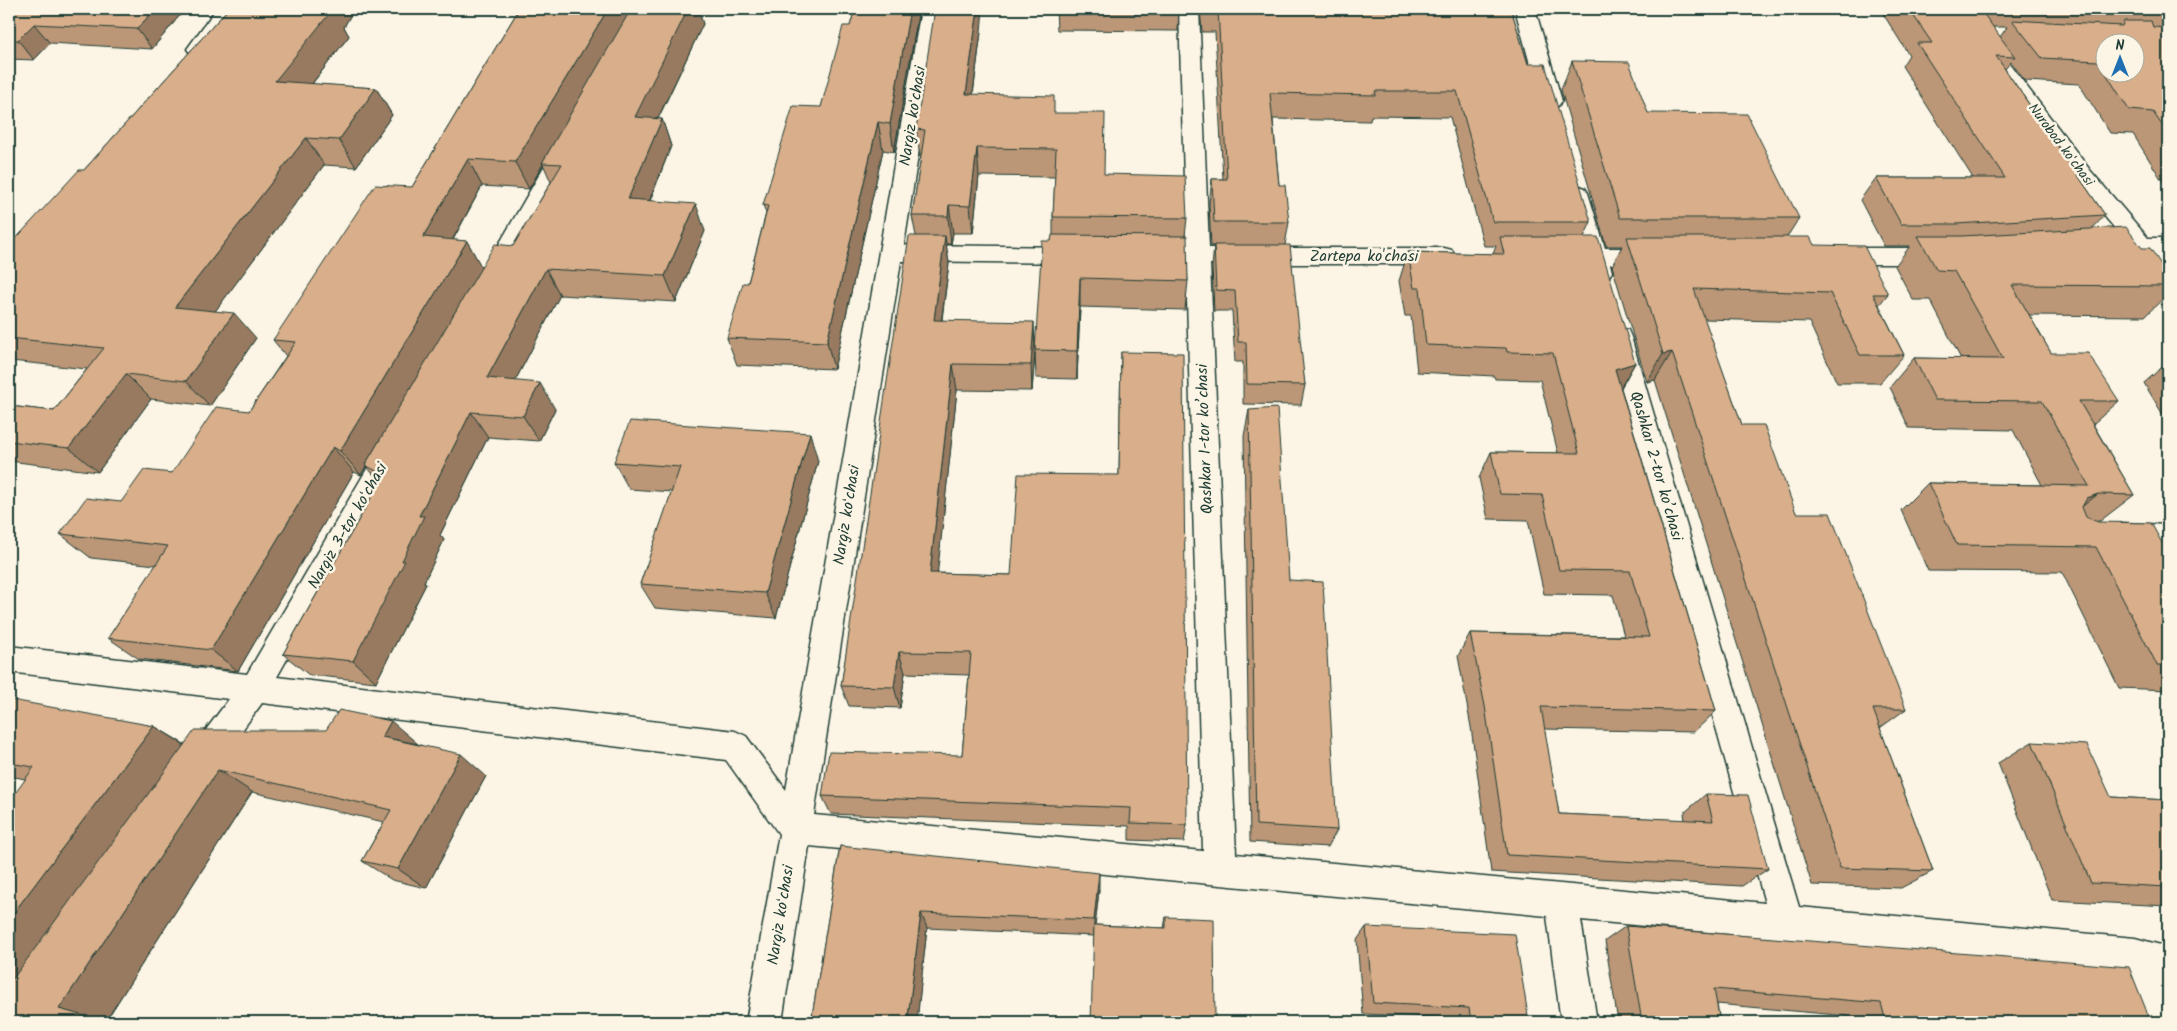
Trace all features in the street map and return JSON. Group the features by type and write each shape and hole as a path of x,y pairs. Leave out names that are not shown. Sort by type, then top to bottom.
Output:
{"street":[{"path":"184,67 226,9"},
{"name":"Nargiz koʻchasi","path":"764,1022 794,829 931,9"},
{"name":"Qashkar 1-tor koʼchasi","path":"1189,9 1220,869"},
{"path":"1525,9 1557,123"},
{"name":"Nurobod koʻchasi","path":"1958,9 2082,174 2168,277"},
{"path":"1977,34 2006,35"},
{"path":"477,301 582,121"},
{"name":"Qashkar 2-tor koʼchasi","path":"1571,170 1786,922"},
{"path":"2083,248 2141,244 2168,246"},
{"path":"890,253 1099,255"},
{"path":"1811,256 1957,255"},
{"name":"Zartepa ko'chasi","path":"1128,256 1466,256"},
{"path":"1546,256 1674,256"},
{"name":"Nargiz 3-tor koʻchasi","path":"190,778 254,689 408,422"},
{"path":"2093,534 2168,537"},
{"path":"9,659 735,746 794,829 2135,954 2168,964"},
{"path":"1561,900 1579,1022"},
{"path":"2135,954 2162,1022"}],"building":[{"path":"9,9 155,9 137,29 34,24 18,40 9,40"},
{"path":"228,9 333,9 275,81 376,88 339,140 306,138 175,307 234,313 186,381 126,374 69,448 9,441 9,406 54,411 104,348 9,338 9,246 79,170 84,170"},
{"path":"519,9 608,9 515,162 468,159 423,237 467,241 340,451 333,447 211,650 108,638 168,546 60,534 86,498 121,502 144,470 172,473 216,407 249,411 296,342 273,340 375,185 412,187"},
{"path":"631,9 688,9 635,117 662,119 628,199 696,204 665,276 546,269 487,378 540,383 523,416 471,412 419,516 424,516 402,561 405,561 353,661 283,654 384,475 365,465 495,244 513,246 562,164 542,163"},
{"path":"855,9 910,9 890,124 878,122 827,342 727,338 743,283 748,283 768,206 763,205 793,106 821,107 843,26 850,26"},
{"path":"935,9 978,9 966,94 1054,96 1054,113 1105,113 1104,174 1185,176 1187,218 1053,217 1056,149 977,148 970,206 949,205 948,216 912,216 925,130 916,129"},
{"path":"1218,9 1511,9 1528,64 1545,64 1591,222 1493,222 1457,91 1375,91 1376,95 1270,93 1279,185 1285,185 1289,222 1214,222 1212,179 1227,179"},
{"path":"1909,9 1980,9 2015,57 1996,56 2105,215 1956,224 1901,224 1876,178 2005,178 1917,43 1932,43"},
{"path":"2102,9 2168,9 2168,12"},
{"path":"2012,20 2122,26 2124,21 2151,21 2153,27 2168,28 2168,134 2153,112 2129,110 2111,82 2144,82 2144,32 2094,32 2094,61 2042,58"},
{"path":"1572,61 1629,62 1648,113 1747,114 1799,218 1620,218"},
{"path":"2126,227 2142,248 2150,248 2168,275 2168,286 2012,285 2051,353 2088,353 2119,401 2079,401 2134,495 2098,494 2087,498 2082,507 2086,517 2098,522 2151,523 2162,543 2168,544 2168,665 2157,665 2096,547 1957,545 1928,483 2089,486 2042,401 1935,400 1914,358 2003,359 1954,271 1937,270 1918,236 1962,236"},
{"path":"1052,235 1187,236 1188,281 1080,278 1077,351 1035,350 1042,241 1051,241"},
{"path":"909,236 945,236 934,320 1034,322 1031,365 953,364 930,573 1011,575 1018,474 1119,475 1121,352 1183,353 1187,825 1130,823 1131,808 822,796 829,752 962,755 971,653 899,652 894,687 841,686"},
{"path":"1500,237 1598,237 1635,363 1615,369 1716,711 1541,707 1559,814 1713,821 1706,794 1748,795 1768,869 1507,855 1485,706 1470,633 1649,637 1630,571 1559,570 1542,495 1500,494 1491,452 1579,453 1553,353 1507,352 1506,348 1426,345 1420,288 1414,288 1408,252 1504,254"},
{"path":"1627,237 1810,237 1814,245 1864,246 1888,294 1873,294 1904,355 1860,355 1830,293 1694,289 1742,425 1764,425 1796,513 1830,513 1906,709 1873,709 1933,871 1840,868 1672,352 1663,354"},
{"path":"1214,245 1290,245 1305,385 1247,384 1246,342 1238,342 1235,291 1216,290"},
{"path":"1277,408 1289,580 1323,582 1337,830 1256,825 1249,410"},
{"path":"630,421 810,433 765,593 640,584 680,467 614,462"},
{"path":"12,700 154,726 9,919 9,802 34,767 9,763 9,704"},
{"path":"339,710 391,721 382,737 461,754 398,869 362,861 391,810 218,770 59,1009 103,1022 9,1022 9,984 195,730 326,730"},
{"path":"2032,742 2087,745 2111,797 2168,800 2168,887 2091,883"},
{"path":"840,846 1099,873 1094,920 921,913 908,1017 1016,1022 811,1022"},
{"path":"1166,917 1214,919 1215,1022 1091,1022 1094,925 1166,928"},
{"path":"1626,926 2129,967 2151,1022 1886,1022 1881,1003 1714,989 1720,1022 1642,1022"},
{"path":"1366,927 1515,934 1529,1022 1471,1022 1469,1008 1373,1003"}]}
